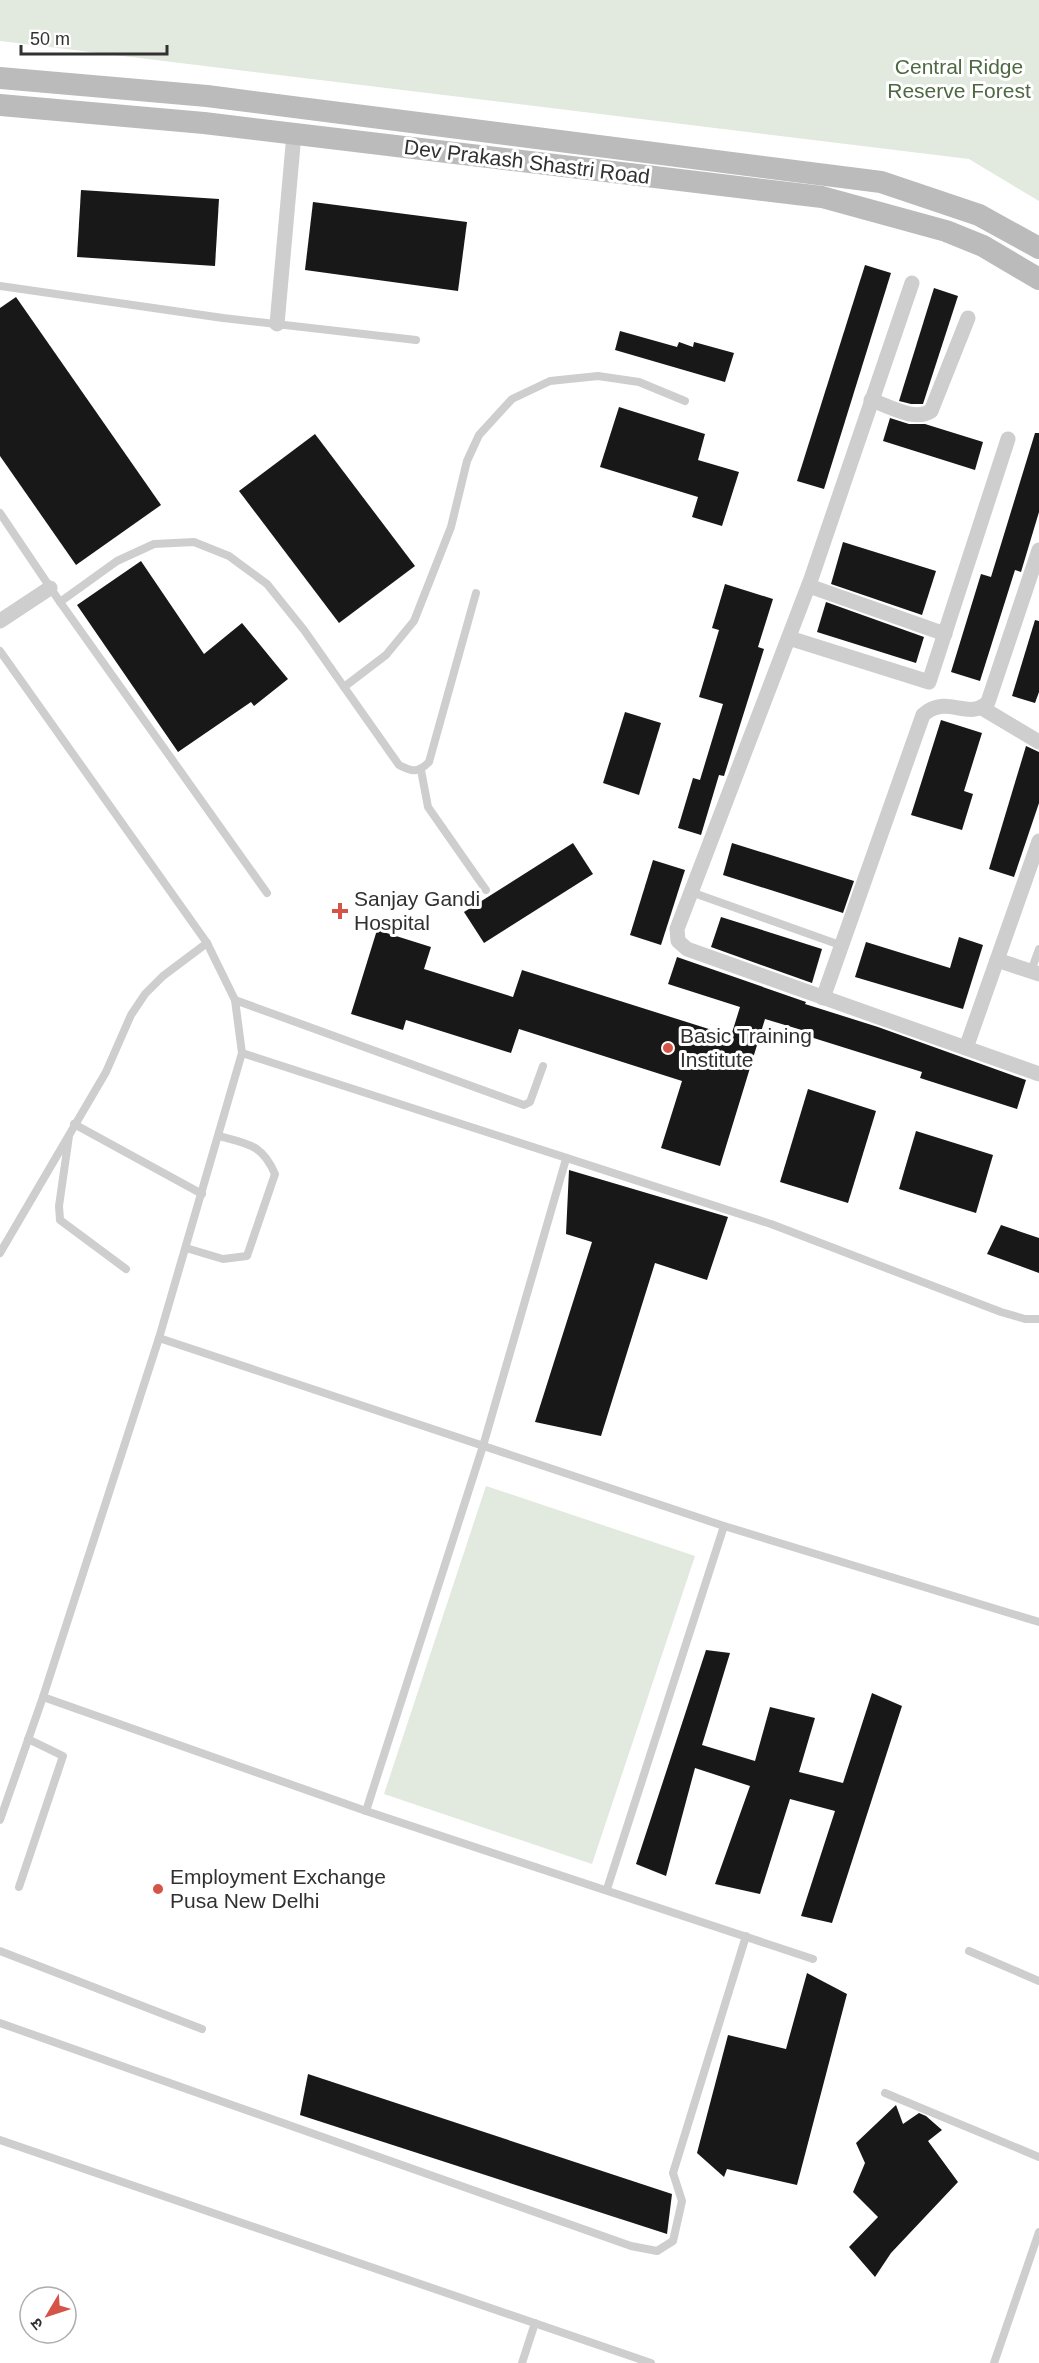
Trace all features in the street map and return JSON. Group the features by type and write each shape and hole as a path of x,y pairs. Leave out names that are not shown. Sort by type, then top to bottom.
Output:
{"street":[{"name":"Dev Prakash Shastri Road","path":"0,78 207,96 881,182 979,215 1039,248"},
{"name":"Dev Prakash Shastri Road","path":"0,105 204,123 822,197 946,231 983,246 1039,279"},
{"path":"278,324 294,134"},
{"path":"912,283 809,586 677,928 678,940 687,949 1039,1074"},
{"path":"871,400 916,416 932,411 968,318"},
{"path":"789,638 929,682 1008,439"},
{"path":"823,998 923,715 930,708 941,705 973,710 982,708 988,702 1039,550"},
{"path":"809,586 945,634"},
{"path":"0,621 50,588"},
{"path":"982,708 1039,742"},
{"path":"966,1048 1039,841"},
{"path":"996,960 1035,973"}],"lane":[{"path":"0,286 278,324 416,340"},
{"path":"344,687 386,655 414,621 451,526 467,461 479,435 512,399 550,381 598,376 639,382 685,401"},
{"path":"0,512 50,588 267,893"},
{"path":"60,602 117,561 154,544 194,542 229,556 267,584 304,630 399,765 412,772 421,770 429,762 476,593"},
{"path":"0,651 207,943 235,999 242,1053 159,1338 0,1820"},
{"path":"421,770 428,807 486,890"},
{"path":"691,892 840,945"},
{"path":"0,1253 106,1072 131,1015 145,994 163,976 207,943"},
{"path":"1035,973 1039,949"},
{"path":"235,999 524,1105 530,1102 543,1066"},
{"path":"242,1053 771,1224 1001,1312 1025,1319 1039,1319"},
{"path":"72,1128 202,1194"},
{"path":"72,1128 59,1206 60,1220 126,1269"},
{"path":"186,1248 223,1259 248,1256 275,1174 268,1157 250,1144 219,1136"},
{"path":"366,1810 483,1446 566,1159"},
{"path":"159,1338 724,1526 1039,1622"},
{"path":"607,1889 724,1526"},
{"path":"42,1697 366,1810 813,1959"},
{"path":"19,1887 63,1756 28,1739"},
{"path":"0,2023 631,2246 657,2251 673,2241 682,2201 673,2173 746,1936"},
{"path":"0,1951 202,2029"},
{"path":"969,1951 1039,1981"},
{"path":"885,2093 1039,2157"},
{"path":"0,2140 651,2363"},
{"path":"994,2363 1039,2232"},
{"path":"522,2363 535,2323"}],"green space":[{"name":"Central Ridge Reserve Forest","path":"0,0 1039,0 1039,201 969,159 0,41"},
{"path":"486,1486 695,1556 592,1864 384,1794"}],"building":[{"path":"81,190 219,199 215,266 77,257"},
{"path":"313,202 467,222 458,291 305,270"},
{"path":"865,265 891,273 824,489 797,481"},
{"path":"934,288 958,296 923,404 899,401"},
{"path":"16,297 161,505 76,565 0,456 0,308"},
{"path":"620,331 677,347 679,342 693,347 694,342 734,353 725,382 615,350"},
{"path":"619,407 705,434 698,460 739,472 722,526 692,517 698,497 600,467"},
{"path":"890,418 909,424 925,424 983,442 975,470 883,441"},
{"path":"1035,433 1039,433 1039,512 1021,572 1015,570 980,681 951,672 981,574 991,577"},
{"path":"315,434 415,566 339,623 239,491"},
{"path":"843,542 936,571 922,615 831,584"},
{"path":"141,561 204,654 242,623 288,679 254,706 251,702 178,752 77,605"},
{"path":"725,584 773,599 758,647 764,649 724,776 719,775 701,835 678,828 693,778 700,780 723,704 699,697 719,630 712,628"},
{"path":"826,602 924,637 916,663 817,632"},
{"path":"1035,620 1039,621 1039,692 1035,703 1012,696"},
{"path":"625,712 661,723 639,795 603,783"},
{"path":"941,720 982,733 964,791 973,794 962,830 911,815"},
{"path":"1026,746 1039,752 1039,803 1014,877 989,869"},
{"path":"573,843 593,874 484,943 464,912"},
{"path":"732,843 854,881 843,913 723,875"},
{"path":"653,860 685,870 661,945 630,935"},
{"path":"721,917 822,949 812,983 711,947"},
{"name":"Basic Training Institute","path":"377,930 431,947 424,969 513,997 522,970 731,1036 740,1007 668,984 677,957 1026,1080 1017,1109 920,1078 922,1072 804,1035 805,1031 765,1019 720,1166 661,1148 682,1081 519,1029 511,1053 406,1020 403,1030 351,1014"},
{"path":"959,937 983,945 963,1009 855,977 866,942 950,968"},
{"path":"808,1089 876,1111 848,1203 780,1182"},
{"path":"916,1131 993,1155 976,1213 899,1189"},
{"path":"569,1170 728,1217 707,1280 655,1263 601,1436 535,1422 592,1242 566,1234"},
{"path":"1001,1225 1039,1238 1039,1273 987,1254"},
{"path":"706,1650 730,1653 702,1745 755,1761 770,1707 815,1718 799,1772 843,1783 872,1693 902,1706 832,1923 801,1916 835,1811 790,1799 760,1894 715,1884 750,1786 695,1768 666,1876 636,1864"},
{"path":"807,1973 847,1994 797,2185 727,2169 724,2177 697,2153 728,2035 786,2049"},
{"path":"308,2074 672,2194 667,2234 300,2115"},
{"path":"896,2105 903,2124 919,2113 942,2130 928,2141 958,2182 891,2253 875,2277 849,2247 878,2217 853,2192 865,2163 856,2143"}],"place":[{"name":"Sanjay Gandi Hospital","path":"340,911"},
{"name":"Basic Training Institute","path":"668,1048"},
{"name":"Employment Exchange Pusa New Delhi","path":"158,1889"}]}
